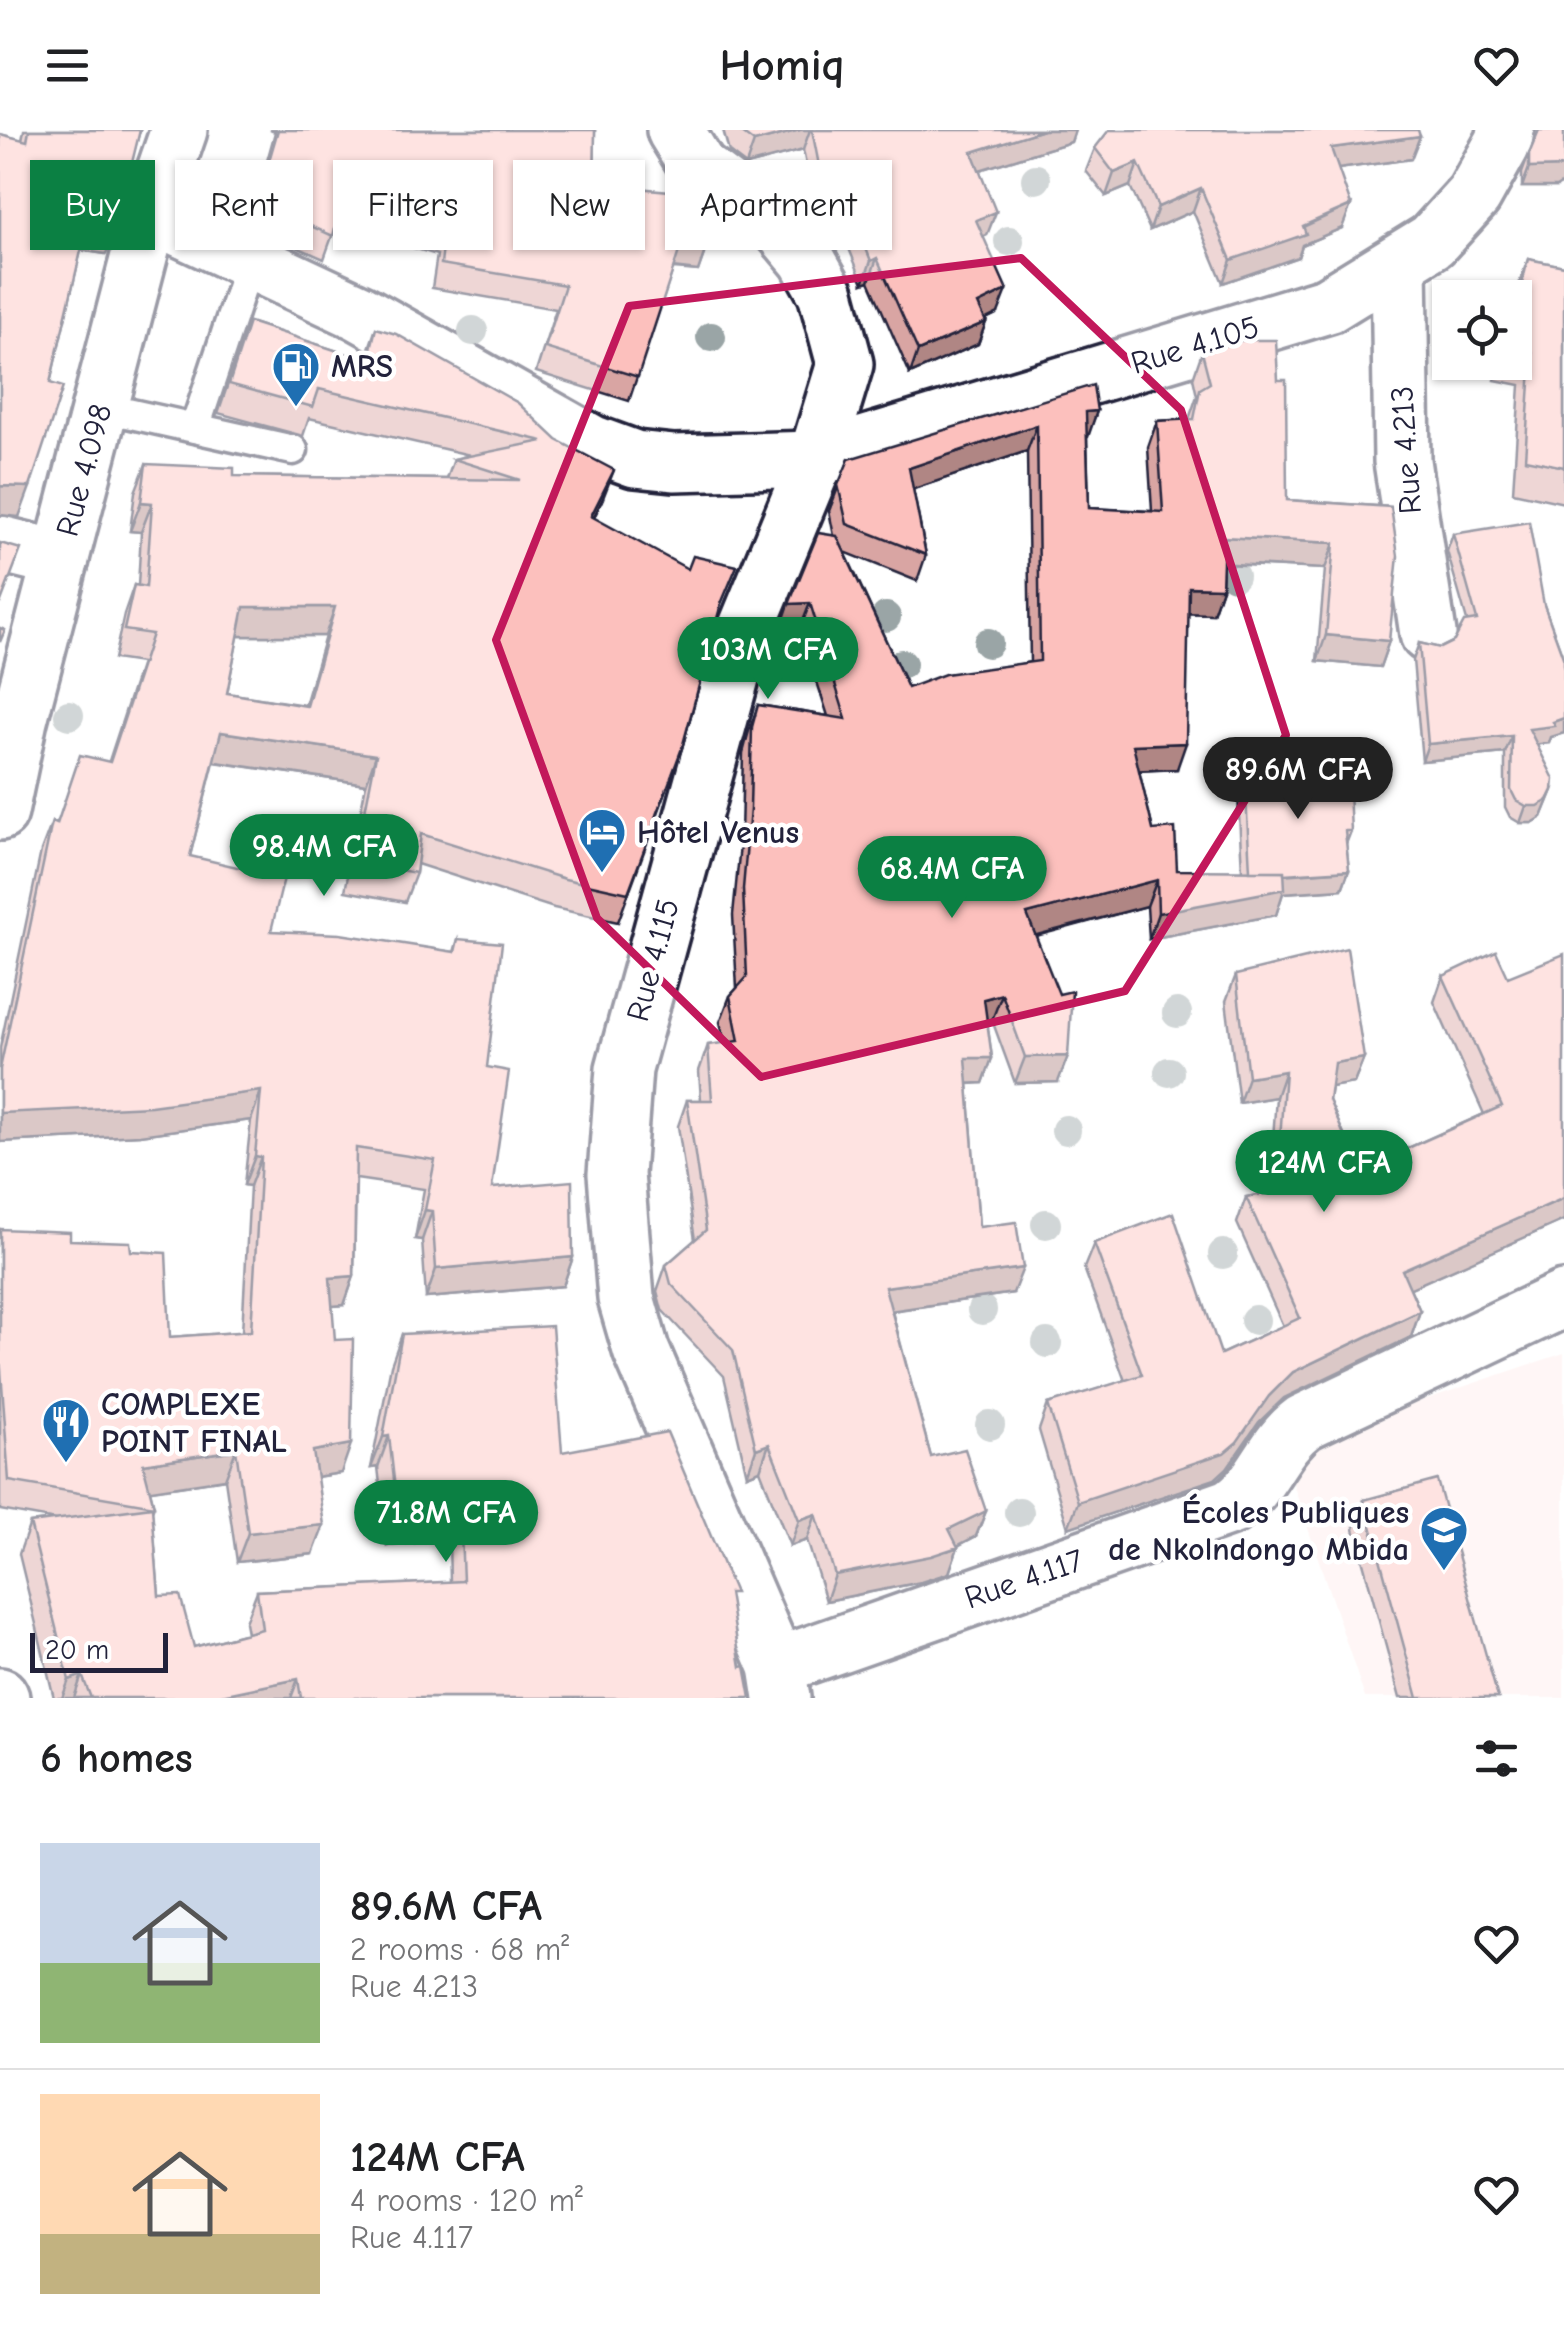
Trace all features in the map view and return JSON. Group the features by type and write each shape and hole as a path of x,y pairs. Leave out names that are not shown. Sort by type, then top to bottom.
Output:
{"street":[{"name":"Rue 4.098","path":"155,200 179,130"},
{"name":"Rue 4.115","path":"675,130 699,169 734,194 764,208 807,260 826,293 845,364 816,459 741,641 624,1069 616,1174 626,1298 641,1350 780,1682"},
{"name":"Rue 4.105","path":"816,459 1328,305 1432,241 1474,195 1504,141 1506,130"},
{"path":"155,216 359,312 590,444 636,459 674,463 816,459"},
{"name":"Rue 4.098","path":"0,812 19,720 141,250"},
{"name":"Rue 4.213","path":"1399,264 1402,460 1428,634"},
{"path":"0,544 60,559"},
{"name":"Rue 4.117","path":"780,1682 1230,1507 1250,1491 1283,1438 1304,1422 1564,1299"}],"lane":[{"path":"195,428 250,262"},
{"path":"100,407 293,450"}],"highlighted area":[{"path":"1021,258 1181,410 1286,735 1125,991 761,1077 597,918 496,640 629,306"}],"shaded area":[{"name":"Écoles Publiques de Nkolndongo Mbida","path":"1564,1353 1564,1698 1365,1698 1281,1448"}],"building":[{"path":"29,130 140,130 133,160 30,160 30,250 81,250 50,383 63,387 30,487 0,486 0,134 27,141"},
{"path":"278,130 595,130 594,160 513,160 513,250 645,250 645,189 665,191 665,250 679,250 638,377 545,348 565,285 441,264 443,250 493,250 493,160 333,160 333,236 313,227 313,160 269,160"},
{"path":"738,130 800,130 754,142"},
{"path":"812,130 1043,130 972,152 996,212 976,220 1007,290 978,304 986,322 918,351 877,258 871,261 867,250 892,250 892,160 818,160"},
{"path":"1109,130 1418,130 1420,136 1331,148 1351,205 1303,226 1306,234 1231,260 1201,188 1158,207 1138,163 1114,173 1095,148"},
{"path":"1539,130 1564,130 1564,167 1529,168 1529,154"},
{"path":"1528,259 1564,266 1564,467 1525,459 1532,380 1532,280 1523,280"},
{"path":"249,322 368,361 376,328 396,334 518,403 557,440 614,470 591,516 688,569 693,556 737,566 721,604 682,748 628,893 565,879 421,834 416,873 355,862 376,755 221,732 190,856 284,878 271,931 340,934 455,952 458,939 502,943 487,1067 509,1071 492,1188 572,1181 573,1257 436,1269 432,1211 425,1210 435,1160 356,1148 354,1276 330,1278 335,1340 353,1339 351,1444 313,1451 324,1525 248,1533 236,1450 143,1464 154,1506 9,1481 0,1356 0,1229 70,1232 70,1240 130,1242 131,1251 166,1253 170,1337 251,1331 261,1157 255,1156 261,1091 151,1106 0,1113 0,1069 52,822 57,824 80,755 110,762 152,634 124,630 134,585 146,587 152,503 141,502 146,464 234,468 234,476 520,480 454,459 543,441 319,389 313,407 229,384","holes":["244,607 335,607 307,706 227,693"]},
{"path":"1243,340 1276,340 1278,380 1286,380 1287,500 1391,507 1398,556 1389,641 1326,635 1334,543 1224,537 1222,588 1189,587 1186,743 1133,745 1153,830 1175,828 1177,870 1284,871 1285,889 1158,913 1157,880 1027,914 1059,994 1072,991 1068,1056 1025,1057 1002,994 984,999 992,1058 966,1058 979,1227 1016,1222 1023,1268 885,1287 931,1457 965,1449 986,1511 949,1529 958,1547 835,1575 816,1514 799,1520 769,1444 756,1449 733,1350 671,1284 666,1265 706,1230 687,1100 712,1100 708,1045 739,1041 730,996 747,977 743,889 752,727 758,705 846,719 810,603 789,604 818,533 837,536 908,688 945,674 1040,661 1037,425 909,468 926,555 847,524 838,485 849,459 1093,385 1097,411 1086,412 1089,508 1163,512 1157,421 1194,419 1200,389 1210,383 1202,352"},
{"path":"1529,522 1544,605 1564,660 1564,718 1553,722 1555,726 1529,729 1554,779 1548,800 1538,806 1526,806 1516,800 1511,790 1512,736 1428,744 1419,643 1440,648 1454,641 1464,622 1477,620 1453,534"},
{"path":"0,543 21,549 0,604"},
{"path":"1348,771 1351,831 1345,831 1349,870 1284,874 1250,871 1245,775"},
{"path":"1347,948 1364,1058 1334,1063 1329,1100 1359,1170 1502,1106 1443,976 1496,951 1508,977 1564,954 1564,1198 1402,1270 1420,1311 1293,1372 1224,1453 1078,1502 1048,1404 1142,1375 1094,1243 1173,1213 1221,1354 1300,1318 1246,1197 1276,1192 1285,1071 1248,1077 1236,975"},
{"path":"552,1326 562,1452 667,1432 735,1593 729,1593 741,1667 745,1666 751,1698 301,1698 298,1679 207,1698 91,1698 82,1675 69,1680 30,1523 152,1507 159,1596 180,1595 194,1647 262,1629 257,1591 463,1581 460,1508 398,1515 389,1436 383,1437 402,1334"},
{"path":"1437,1480 1498,1698 1418,1698 1364,1500"}],"place":[{"name":"MRS","path":"296,408"},
{"name":"Hôtel Venus","path":"602,874"},
{"name":"COMPLEXE POINT FINAL","path":"66,1464"},
{"name":"Écoles Publiques de Nkolndongo Mbida","path":"1444,1572"}]}
